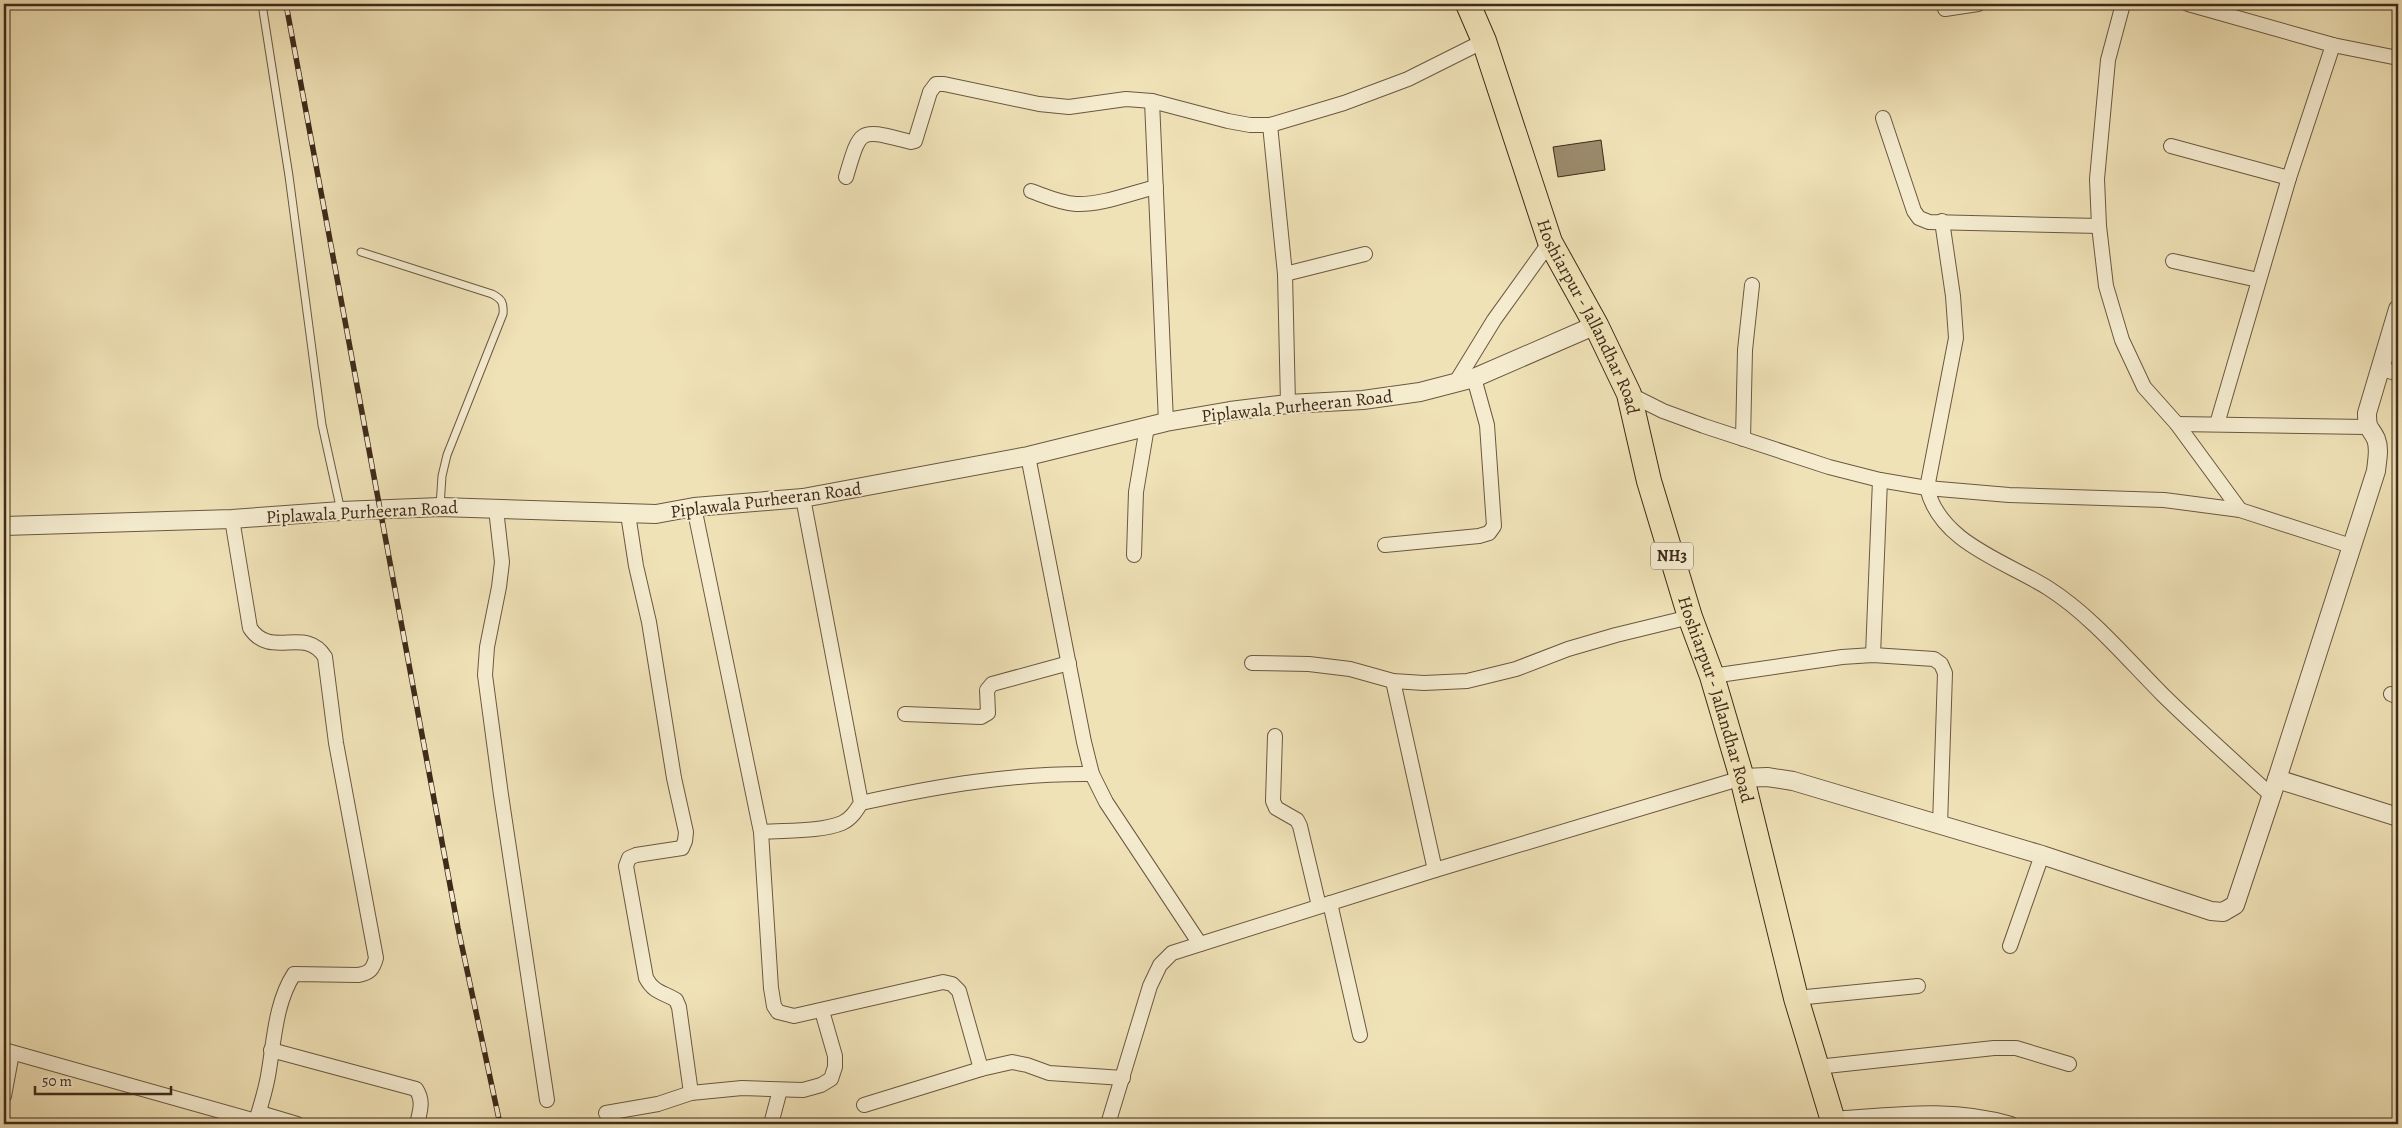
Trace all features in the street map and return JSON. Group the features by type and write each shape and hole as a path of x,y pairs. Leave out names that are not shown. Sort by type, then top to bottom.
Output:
{"highway":[{"name":"Hoshiarpur - Jallandhar Road","path":"1468,4 1484,41 1550,242 1596,325 1629,394 1649,481 1690,617 1712,676 1742,778 1796,998 1834,1122"}],"street":[{"path":"1945,9 1978,4"},
{"path":"2123,4 2108,60 2097,179 2099,226 2106,286 2122,340 2144,387 2178,424 2240,510"},
{"path":"2188,4 2333,45 2398,58"},
{"path":"846,178 856,144 860,137 872,134 910,142 915,141 930,92 936,84 944,84 1039,104 1069,107 1126,99 1152,101 1228,121 1250,125 1270,125 1344,103 1408,79 1484,41"},
{"path":"2217,424 2289,178 2333,45"},
{"path":"1152,101 1166,422"},
{"path":"1883,118 1914,211 1919,218 1930,222 2099,226"},
{"path":"1270,125 1285,274 1288,404"},
{"path":"2171,146 2289,178"},
{"path":"1031,191 1058,201 1076,204 1092,203 1156,187"},
{"path":"1942,221 1953,296 1956,338 1927,488 1930,503 1938,518 1955,534 1986,554 2048,588 2076,608 2165,697 2275,788 2398,818"},
{"path":"1456,382 1494,320 1550,242"},
{"path":"1285,274 1365,254"},
{"path":"2173,261 2258,280"},
{"path":"1744,439 1744,358 1752,285"},
{"path":"1108,1124 1150,986 1160,964 1172,953 1434,870 1742,778 1767,777 1793,781 2042,854 2211,911 2223,912 2235,905 2275,788 2376,471 2378,454 2376,438 2367,427 2367,413 2398,309"},
{"name":"Piplawala Purheeran Road","path":"4,526 232,519 341,511 440,507 656,514 694,507 803,498 1028,456 1166,422 1230,411 1288,404 1362,400 1420,392 1474,378 1596,325"},
{"path":"2380,368 2398,374"},
{"path":"1385,546 1479,536 1489,533 1494,526 1487,425 1474,378"},
{"path":"1629,394 1663,411 1744,439 1829,467 1880,480 1927,488 2009,495 2164,500 2240,510 2351,546"},
{"path":"2178,424 2367,427"},
{"path":"1134,555 1135,499 1148,427"},
{"path":"1028,456 1068,663 1092,774 1106,802 1200,944"},
{"path":"1873,656 1880,480"},
{"path":"761,832 830,827 844,822 854,815 861,803 803,498"},
{"path":"694,507 761,832 771,988 774,1006 778,1012 785,1016 794,1016 943,982 952,984 959,991 981,1069"},
{"path":"496,508 502,562 487,647 485,674 501,795 547,1100"},
{"path":"628,514 652,640 674,778 686,832 682,848 636,855 629,858 626,866 646,978 651,988 658,994 676,1000 679,1007 691,1093"},
{"path":"232,519 250,628 256,637 267,642 279,644 312,643 320,648 325,657 336,743 376,958 374,967 368,973 358,975 294,974 286,990 257,1119"},
{"path":"1252,663 1309,664 1342,668 1393,681 1424,683 1466,681 1516,669 1568,649 1606,638 1690,617"},
{"path":"1712,676 1842,657 1873,656 1934,659 1942,664 1945,673 1940,825"},
{"path":"905,714 981,717 988,713 987,690 992,684 1068,663"},
{"path":"1393,681 1434,870"},
{"path":"1275,736 1273,801 1276,808 1297,820 1300,826 1325,904 1360,1035"},
{"path":"861,803 959,783 1046,774 1092,774"},
{"path":"2010,946 2042,854"},
{"path":"1796,998 1918,986"},
{"path":"606,1113 658,1104 691,1093 735,1088 803,1090 821,1085 831,1079 836,1067 835,1056 822,1011"},
{"path":"1817,1067 1994,1048 2016,1048 2069,1064"},
{"path":"271,1050 416,1088 421,1096 422,1106 417,1124"},
{"path":"4,1096 8,1052 257,1119 297,1124"},
{"path":"864,1105 981,1069 1019,1062 1049,1073 1123,1078"},
{"path":"771,1124 780,1090"},
{"path":"1834,1122 1953,1113 1983,1116 2011,1124"}],"lane":[{"path":"262,4 291,184 322,426 341,511"},
{"path":"361,252 492,294 500,299 504,305 503,314 447,455 442,476 440,507"}],"building":[{"path":"1601,140 1605,170 1558,177 1553,147"}],"railway":[{"path":"286,4 458,928 500,1124"}]}
